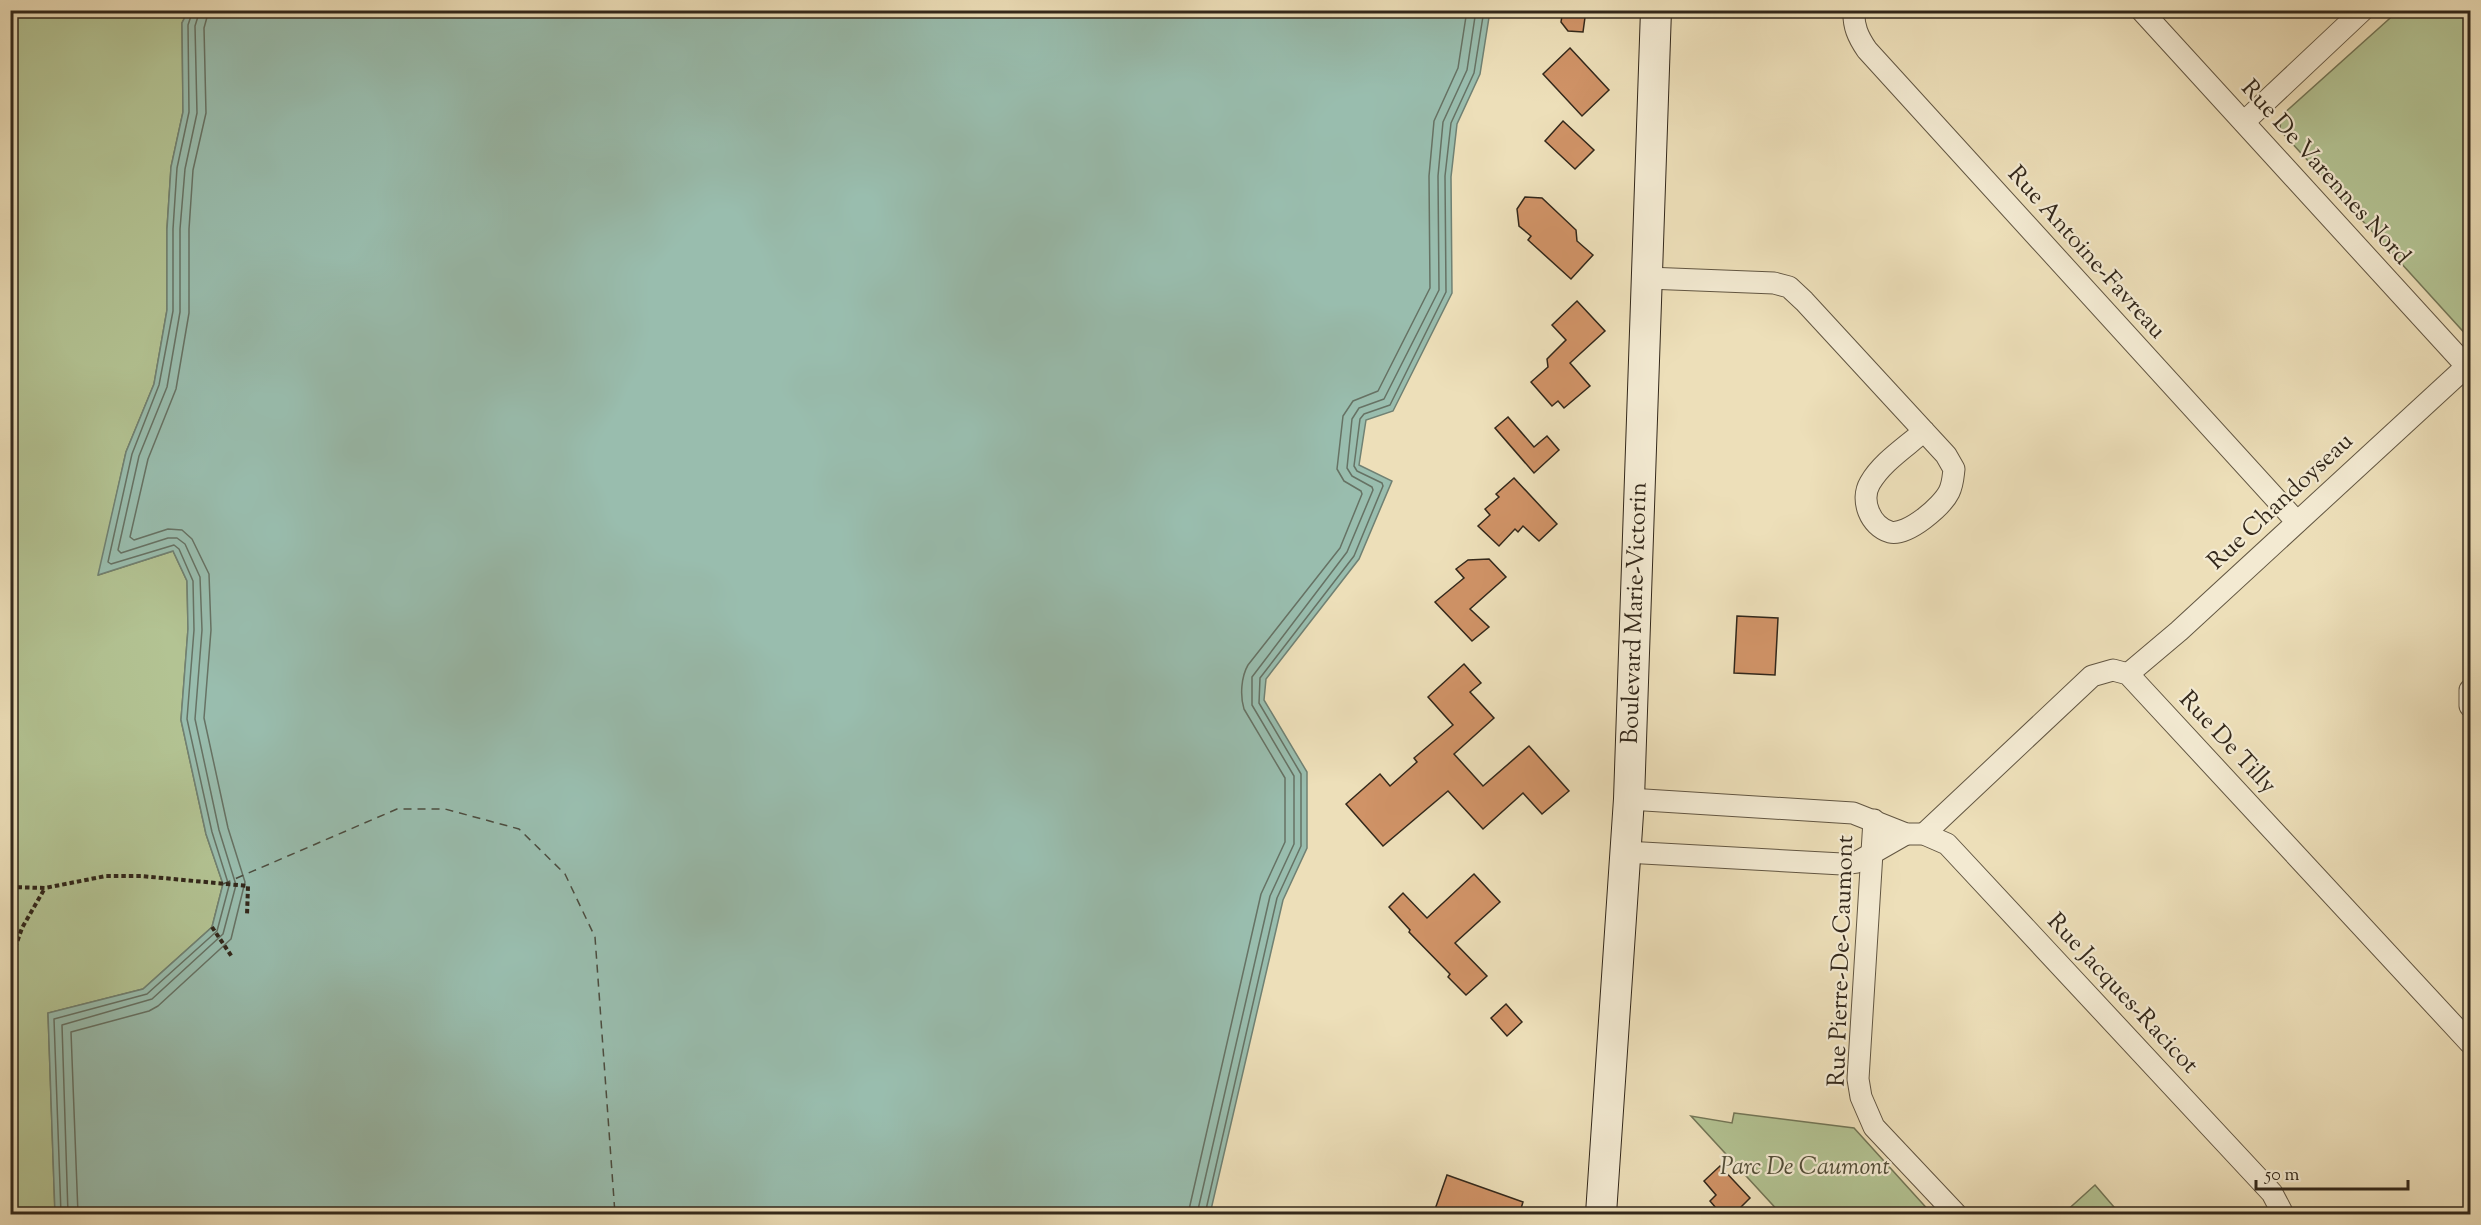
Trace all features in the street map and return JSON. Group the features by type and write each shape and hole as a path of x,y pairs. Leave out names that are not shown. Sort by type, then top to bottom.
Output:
{"street":[{"name":"Boulevard Marie-Victorin","path":"1601,1215 1629,799 1656,10"},
{"name":"Rue Antoine-Favreau","path":"1854,10 1857,33 1867,50 2297,522"},
{"name":"Rue De Varennes Nord","path":"2141,10 2468,368"},
{"path":"2244,122 2363,10"},
{"path":"1647,278 1774,283 1789,287 1924,431 1946,455 1954,469 1948,494 1913,528 1890,532 1878,525 1869,514 1865,503 1866,492 1880,470 1924,431"},
{"name":"Rue Chandoyseau","path":"2128,674 2179,632 2468,368"},
{"path":"1625,852 1842,864 1857,862 1915,834 2092,676 2113,670 2128,674"},
{"name":"Rue De Tilly","path":"2128,674 2470,1043"},
{"path":"2470,690 2470,706"},
{"name":"Rue Jacques-Racicot","path":"1629,799 1853,813 1947,844 2272,1193 2283,1215"},
{"name":"Rue Pierre-De-Caumont","path":"1874,820 1858,1079 1861,1097 1874,1127 1956,1215"}],"path":[{"path":"10,887 45,888 106,876 141,876 248,886 247,915"},
{"path":"10,962 22,928 45,888"},
{"path":"212,927 232,957"}],"green space":[{"path":"10,11 188,11 182,23 183,112 171,167 167,228 167,310 154,384 126,452 99,575 173,551 187,581 188,629 181,720 206,834 223,884 212,927 143,989 48,1013 55,1214 10,1214"},
{"path":"2398,11 2470,11 2470,339 2280,130 2281,116"},
{"name":"Parc De Caumont","path":"1734,1113 1854,1128 1932,1214 1781,1214 1691,1116 1732,1123"},
{"path":"2095,1185 2120,1214 2063,1214"}],"water":[{"path":"188,11 1490,11 1480,74 1457,124 1451,177 1452,293 1393,411 1366,420 1359,465 1392,481 1359,559 1266,679 1264,700 1307,772 1307,848 1283,900 1210,1214 55,1214 48,1013 143,989 212,927 223,884 206,834 181,720 188,629 187,581 173,551 98,575 126,452 154,384 167,310 167,229 171,167 183,112 182,23"}],"building":[{"path":"1563,10 1586,10 1583,32 1568,31 1561,22"},
{"path":"1570,48 1609,90 1582,116 1543,74"},
{"path":"1563,121 1594,150 1575,169 1545,141"},
{"path":"1525,197 1542,198 1576,230 1577,241 1593,255 1571,279 1528,240 1531,236 1519,226 1517,209"},
{"path":"1577,301 1605,331 1570,363 1590,386 1564,408 1558,401 1552,406 1531,382 1548,367 1547,359 1566,340 1552,325"},
{"path":"1508,417 1534,447 1547,436 1559,450 1534,473 1495,428"},
{"path":"1514,478 1557,524 1539,541 1523,526 1518,532 1515,529 1499,546 1478,526 1490,515 1485,509 1499,497 1496,494"},
{"path":"1489,559 1506,577 1470,609 1489,627 1472,641 1435,602 1464,578 1456,569 1468,560"},
{"path":"1737,616 1778,618 1775,675 1734,673"},
{"path":"1464,664 1481,683 1470,692 1494,718 1454,754 1483,786 1529,746 1569,791 1542,814 1523,793 1483,829 1448,791 1383,846 1346,804 1380,774 1390,786 1417,762 1414,758 1453,725 1428,697"},
{"path":"1474,874 1500,902 1455,943 1487,976 1466,995 1389,907 1403,893 1427,918"},
{"path":"1506,1004 1522,1022 1507,1036 1491,1018"},
{"path":"1720,1166 1750,1198 1741,1207 1748,1215 1722,1215 1710,1201 1716,1195 1704,1181"},
{"path":"1447,1175 1523,1202 1519,1215 1433,1215"}],"ferry route":[{"path":"223,884 397,809 445,809 519,829 565,874 595,937 615,1214"}]}
